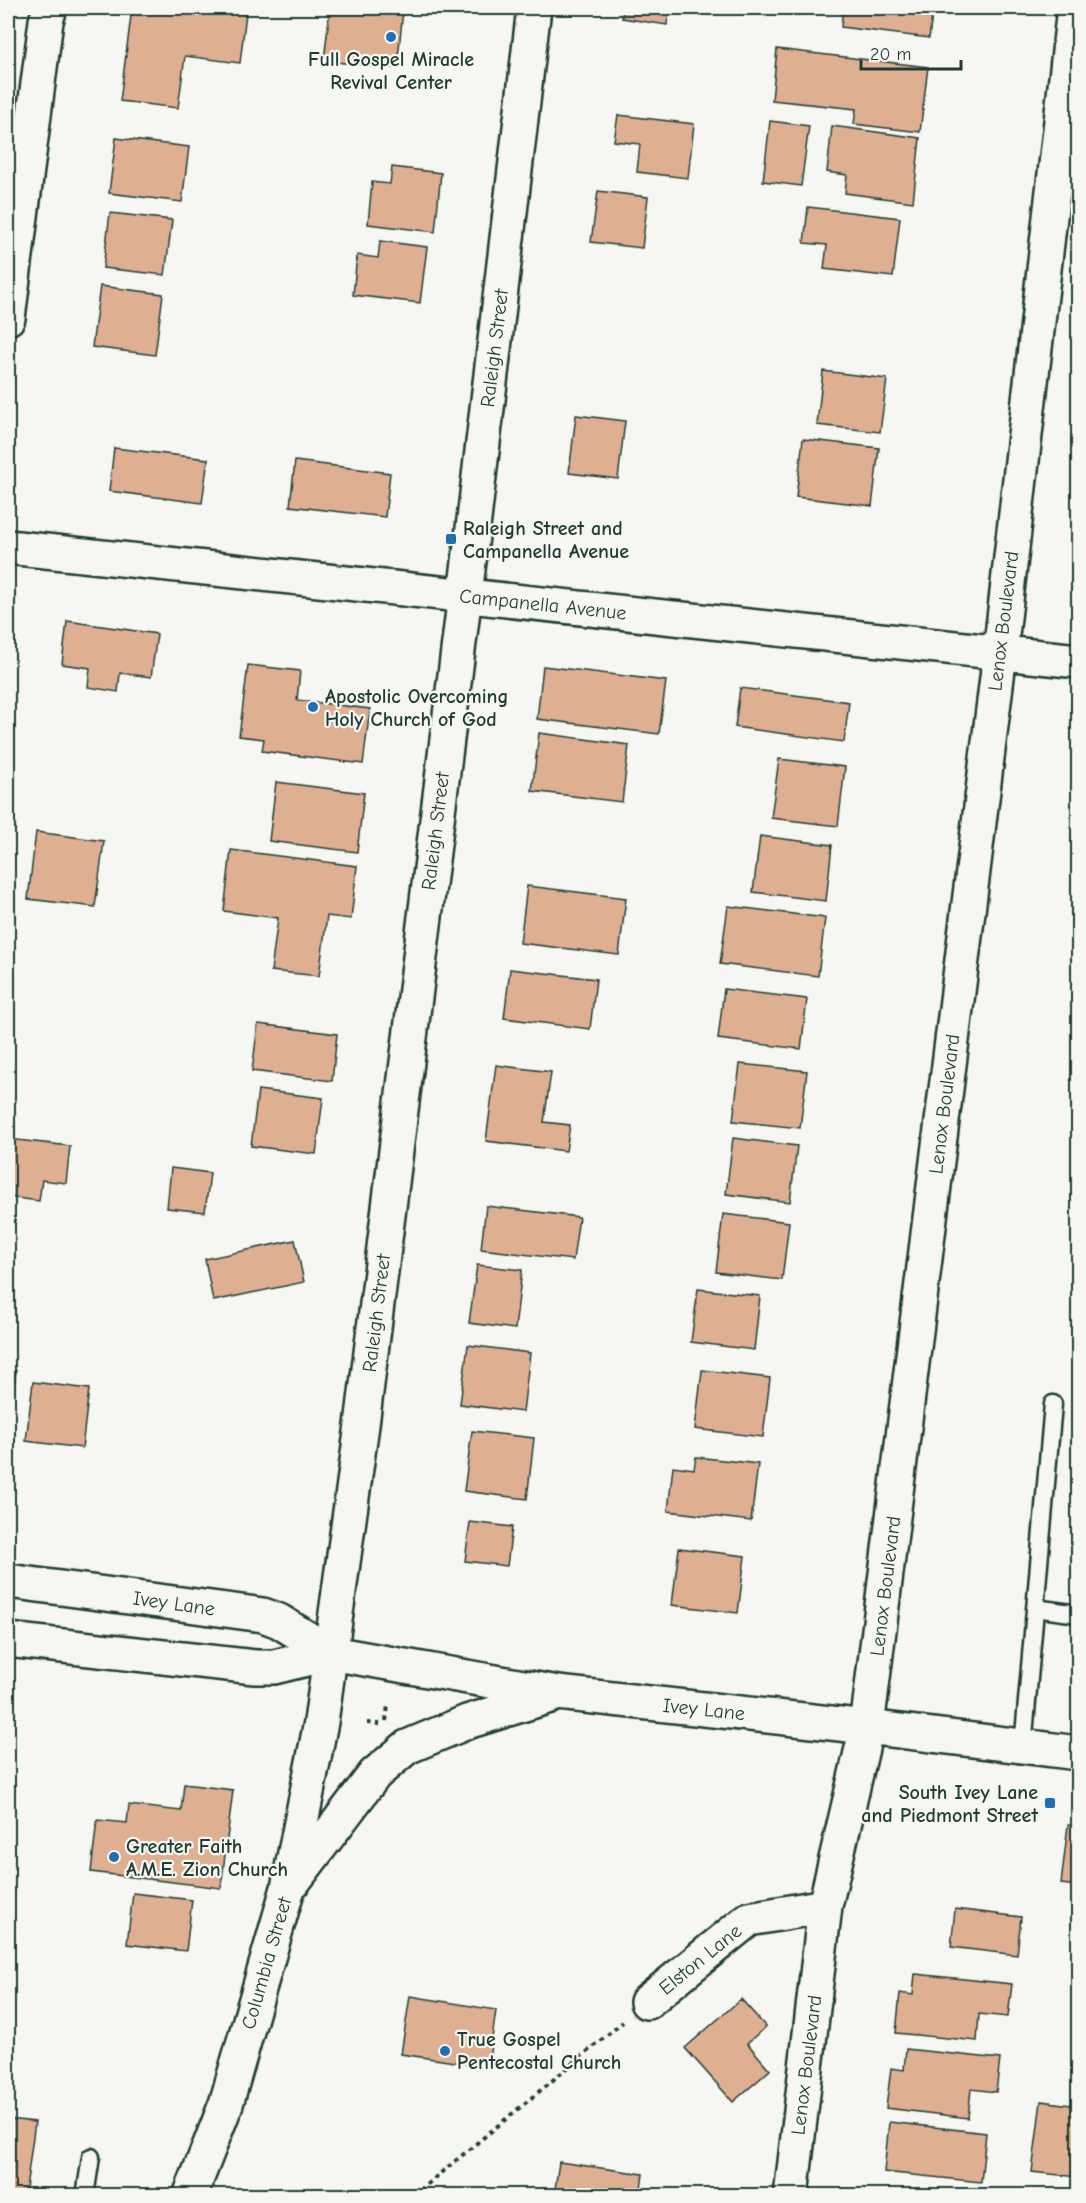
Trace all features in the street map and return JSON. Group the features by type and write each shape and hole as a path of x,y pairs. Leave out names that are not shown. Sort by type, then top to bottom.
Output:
{"street":[{"path":"8,318 46,21 50,8"},
{"name":"Raleigh Street","path":"331,1653 465,596 534,8"},
{"name":"Lenox Boulevard","path":"791,2196 825,1906 867,1727 1000,653 1074,8"},
{"name":"Campanella Avenue","path":"8,547 1078,661"},
{"name":"Ivey Lane","path":"8,1581 263,1615 331,1653 558,1693 867,1727 1078,1754"},
{"name":"Ivey Lane","path":"8,1640 255,1667 274,1667 331,1653"},
{"name":"Columbia Street","path":"190,2196 226,2104 288,1888 321,1722 331,1653"},
{"path":"288,1888 375,1774 407,1747 467,1722 558,1693"},
{"name":"Elston Lane","path":"647,2002 749,1919 825,1906"}],"lane":[{"path":"1023,1747 1053,1404"},
{"path":"1035,1608 1078,1614"},
{"path":"85,2196 91,2157"}],"path":[{"path":"367,1723 385,1725 388,1706"},
{"path":"413,2196 647,2002"}],"building":[{"path":"132,8 200,8 246,13 240,63 185,56 178,108 120,101"},
{"path":"330,8 450,8 449,15 403,10 397,68 324,61"},
{"path":"623,8 669,8 667,25 622,18"},
{"path":"843,8 933,8 929,38 841,27"},
{"path":"777,49 928,67 920,132 854,124 856,109 772,100"},
{"path":"618,115 694,124 688,178 637,172 640,144 614,141"},
{"path":"770,121 809,126 801,186 763,181"},
{"path":"832,126 920,138 913,202 845,193 847,175 827,172"},
{"path":"116,138 189,147 182,202 109,193"},
{"path":"392,167 441,173 435,232 368,224 372,182 390,184"},
{"path":"598,191 648,197 642,248 591,242"},
{"path":"808,207 900,218 893,277 824,269 827,245 804,243"},
{"path":"110,213 172,220 165,275 103,268"},
{"path":"380,241 427,247 420,303 353,295 357,255 378,258"},
{"path":"100,286 163,294 155,355 92,347"},
{"path":"823,371 887,379 880,432 817,425"},
{"path":"576,415 625,421 618,479 569,473"},
{"path":"803,439 879,448 872,506 796,497"},
{"path":"114,448 208,459 202,503 109,491"},
{"path":"295,461 390,473 385,517 290,506"},
{"path":"67,621 157,634 151,677 120,673 118,692 88,687 90,668 62,664"},
{"path":"248,665 300,671 297,700 370,709 363,764 262,751 264,739 239,736"},
{"path":"543,666 666,681 659,734 537,719"},
{"path":"740,688 849,702 844,742 735,727"},
{"path":"539,733 629,745 622,802 532,791"},
{"path":"779,759 845,767 838,826 771,818"},
{"path":"276,782 364,793 357,852 269,841"},
{"path":"36,832 104,841 95,907 28,899"},
{"path":"760,836 832,845 826,901 753,892"},
{"path":"231,850 357,866 351,919 327,916 319,976 271,971 278,918 224,911"},
{"path":"527,886 626,898 619,955 520,943"},
{"path":"728,906 825,918 818,976 720,964"},
{"path":"510,969 596,979 590,1029 504,1018"},
{"path":"724,989 807,999 801,1049 718,1039"},
{"path":"258,1024 337,1034 332,1081 252,1071"},
{"path":"740,1064 807,1071 800,1128 733,1121"},
{"path":"496,1065 551,1072 544,1122 570,1125 566,1151 486,1141"},
{"path":"258,1090 323,1098 316,1154 251,1146"},
{"path":"733,1138 797,1146 790,1202 726,1194"},
{"path":"8,1139 70,1146 66,1183 42,1180 39,1201 8,1197"},
{"path":"171,1168 210,1173 205,1212 167,1208"},
{"path":"486,1206 579,1217 573,1260 481,1249"},
{"path":"723,1214 789,1222 782,1280 716,1272"},
{"path":"295,1240 304,1282 213,1301 205,1259"},
{"path":"477,1265 522,1270 515,1329 469,1323"},
{"path":"698,1289 760,1296 754,1350 691,1342"},
{"path":"468,1345 530,1353 523,1412 460,1404"},
{"path":"8,1370 16,1371 8,1437"},
{"path":"702,1370 770,1378 763,1437 695,1429"},
{"path":"33,1382 89,1389 82,1448 26,1441"},
{"path":"472,1431 534,1438 527,1499 464,1491"},
{"path":"696,1457 758,1464 751,1521 668,1511 673,1466 694,1469"},
{"path":"1078,1494 1078,1550 1072,1549"},
{"path":"470,1522 512,1527 507,1566 465,1561"},
{"path":"679,1548 745,1556 738,1613 672,1605"},
{"path":"184,1784 233,1790 221,1888 91,1872 97,1820 127,1823 129,1805 181,1811"},
{"path":"1068,1825 1078,1826 1078,1886 1061,1884"},
{"path":"133,1893 192,1900 186,1951 127,1944"},
{"path":"955,1909 1021,1917 1017,1955 951,1947"},
{"path":"915,1974 1012,1984 1008,2017 979,2014 977,2041 896,2033 900,1993 913,1995"},
{"path":"410,1996 496,2010 488,2067 401,2054"},
{"path":"741,1999 766,2027 747,2043 770,2070 733,2102 685,2048"},
{"path":"906,2049 1000,2059 996,2092 971,2089 968,2118 886,2108 891,2068 904,2070"},
{"path":"1041,2101 1078,2106 1078,2177 1032,2172"},
{"path":"8,2119 35,2122 25,2196 8,2196"},
{"path":"889,2122 986,2133 981,2182 884,2172"},
{"path":"559,2162 643,2174 640,2196 554,2196"}],"place":[{"name":"Full Gospel Miracle Revival Center","path":"391,37"},
{"name":"Raleigh Street and Campanella Avenue","path":"451,539"},
{"name":"Apostolic Overcoming Holy Church of God","path":"313,707"},
{"name":"South Ivey Lane and Piedmont Street","path":"1050,1803"},
{"name":"Greater Faith A.M.E. Zion Church","path":"114,1857"},
{"name":"True Gospel Pentecostal Church","path":"445,2051"}]}
